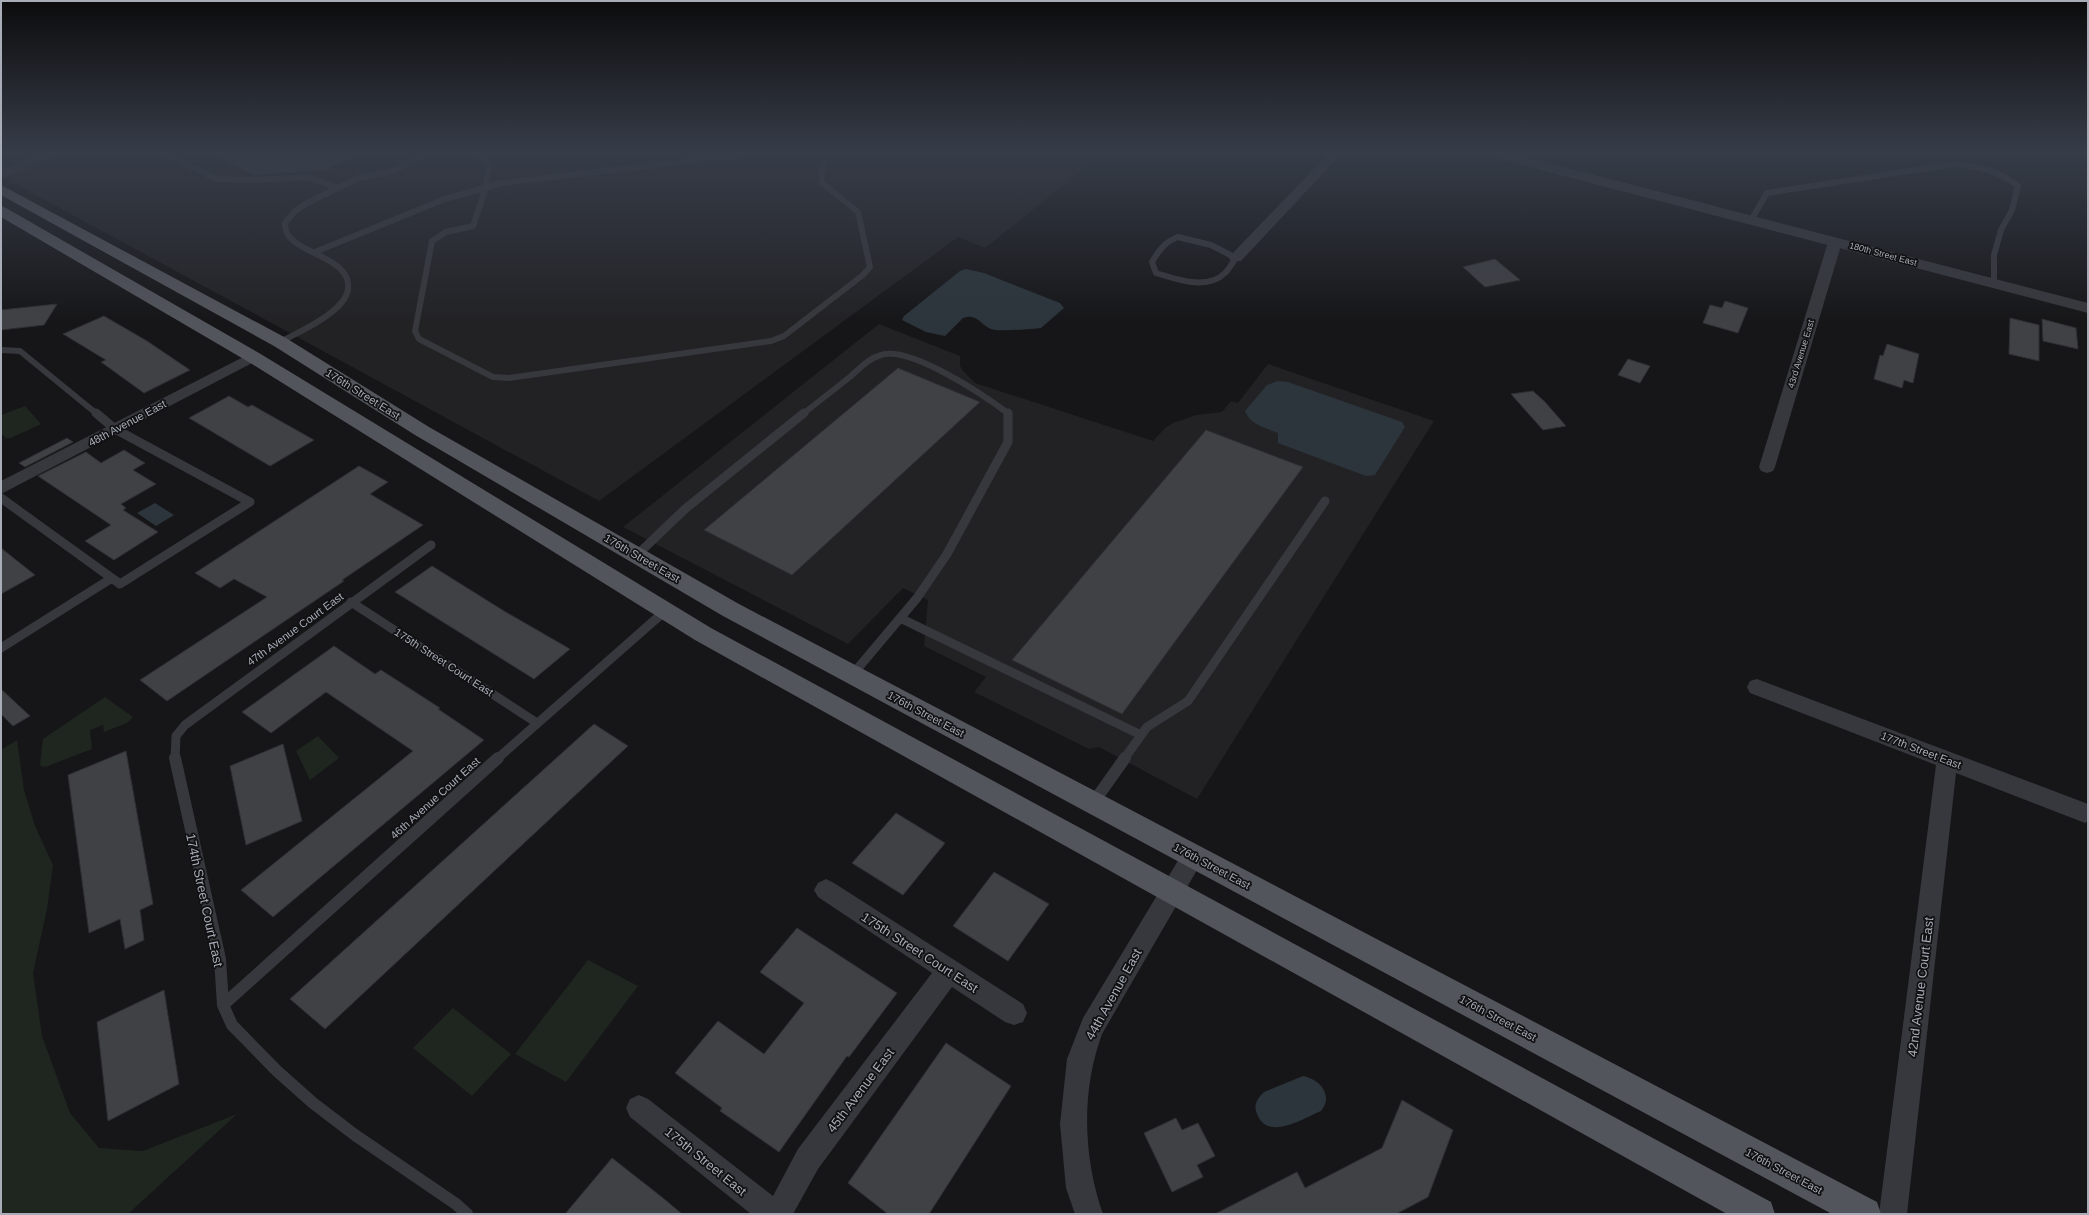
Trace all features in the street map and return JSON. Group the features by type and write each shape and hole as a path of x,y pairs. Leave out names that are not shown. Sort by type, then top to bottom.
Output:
{"main road":[{"name":"176th Street East","path":"39,210 280,342 422,431 731,610 1865,1214"},
{"path":"1,211 253,357 710,638 1758,1214"},
{"path":"273,370 305,378 346,399 404,434 422,431"}],"street":[{"path":"1236,258 1282,210"},
{"name":"180th Street East","path":"1711,210 2088,308"},
{"name":"43rd Avenue East","path":"1767,467 1835,242"},
{"name":"48th Avenue East","path":"1,488 253,357"},
{"name":"177th Street East","path":"1757,687 2085,812"},
{"name":"42nd Avenue Court East","path":"1893,1214 1947,759"},
{"name":"44th Avenue East","path":"1089,1214 1080,1188 1073,1124 1080,1059 1092,1027 1193,856"},
{"name":"175th Street Court East","path":"826,890 1014,1013"},
{"name":"45th Avenue East","path":"779,1214 787,1196 808,1159 949,971"},
{"name":"175th Street East","path":"639,1108 773,1214"}],"lane":[{"path":"280,342 337,307 350,288 348,276 287,234 285,223 289,216 297,210"},
{"path":"315,252 419,210"},
{"path":"478,210 473,226 449,230 439,235 432,242 415,331 419,339 494,377 509,378 772,341 784,336 864,275 870,267 858,212 855,210"},
{"path":"1751,220 1757,210"},
{"path":"1994,283 1994,255 2001,230 2012,210"},
{"path":"1178,237 1211,245 1236,258 1223,275 1213,281 1200,283 1188,282 1156,273 1152,262 1164,242 1178,237"},
{"path":"1,350 20,351 115,429 250,502 120,584 1,498"},
{"path":"637,555 685,509 869,361 882,354 898,355 932,366 977,392 1009,414 1008,442 947,554 917,598 853,674"},
{"path":"1093,803 1147,727 1188,701 1325,501"},
{"name":"47th Avenue Court East","path":"176,736 185,725 203,710 431,545"},
{"path":"1,648 112,578"},
{"name":"175th Street Court East","path":"351,602 537,723"},
{"name":"46th Avenue Court East","path":"223,1005 537,723 665,611"},
{"path":"900,618 1141,735"},
{"name":"174th Street Court East","path":"176,736 174,757 220,959 223,1005 232,1025 277,1071 313,1103 456,1204 467,1214"}],"shaded area":[{"path":"63,210 1033,210 985,248 958,237 599,501"},
{"path":"966,269 984,273 1060,303 1064,308 1041,328 995,330 987,327 976,318 968,317 963,318 945,336 926,332 902,320 904,316 960,271"},
{"path":"879,324 960,356 960,366 975,383 1153,441 1165,428 1173,423 1196,415 1222,412 1231,401 1238,403 1268,364 1434,421 1197,799 1099,747 1089,749 974,692 986,677 924,646 928,600 903,588 848,644 623,527"},
{"path":"1278,381 1288,382 1402,422 1405,427 1375,475 1366,476 1278,443 1278,433 1258,425 1250,419 1245,411 1267,385"},
{"path":"25,406 41,424 11,438 6,438 1,433 1,415"},
{"path":"155,503 174,515 156,526 137,513"},
{"path":"105,697 133,717 127,723 104,732 103,725 90,730 92,749 48,766 43,767 40,765 43,739"},
{"path":"318,736 339,758 310,780 296,751"},
{"path":"17,740 24,790 35,826 53,865 47,909 33,973 42,1036 70,1113 99,1148 143,1151 237,1114 128,1214 1,1214 1,750"},
{"path":"588,960 638,986 566,1082 515,1054"},
{"path":"453,1008 511,1054 472,1096 413,1048"},
{"path":"1303,1076 1320,1084 1326,1094 1325,1105 1321,1111 1285,1126 1267,1126 1261,1121 1256,1111 1257,1101 1262,1094"}],"building":[{"path":"1495,259 1520,280 1485,287 1463,267"},
{"path":"1725,301 1748,308 1738,333 1703,323 1710,305 1722,308"},
{"path":"57,304 44,325 1,330 1,310"},
{"path":"104,316 147,341 190,370 144,393 101,362 106,360 63,334"},
{"path":"2010,318 2039,325 2039,361 2009,354"},
{"path":"2042,319 2076,328 2078,349 2043,341"},
{"path":"1887,344 1919,354 1913,383 1904,380 1902,388 1874,379 1880,355 1883,356"},
{"path":"1628,359 1650,366 1640,383 1618,375"},
{"path":"898,368 980,402 792,575 704,530"},
{"path":"1533,391 1566,426 1543,430 1511,394"},
{"path":"229,396 248,407 252,405 314,440 270,466 189,418"},
{"path":"1206,430 1303,467 1122,714 1012,660"},
{"path":"67,438 73,442 25,467 19,463"},
{"path":"124,450 145,463 133,470 156,484 121,504 126,508 123,510 158,532 114,560 85,541 111,525 38,476 86,452 101,463"},
{"path":"359,466 388,482 370,494 423,525 342,580 344,581 167,701 140,680 267,597 234,579 220,588 195,573"},
{"path":"1,548 35,575 1,594"},
{"path":"432,566 504,611 570,649 534,679 395,592"},
{"path":"334,646 375,674 381,670 440,708 438,709 484,740 273,917 241,890 413,751 326,692 271,733 242,712"},
{"path":"1,689 30,716 13,726 1,714"},
{"path":"594,724 628,746 325,1029 290,999"},
{"path":"283,744 302,821 246,845 230,766"},
{"path":"126,751 153,904 140,910 144,940 125,949 120,919 89,933 68,775"},
{"path":"896,813 945,843 903,895 852,863"},
{"path":"994,872 1049,904 1008,961 953,926"},
{"path":"797,928 897,993 849,1057 847,1056 779,1152 720,1111 722,1108 675,1073 718,1021 764,1054 804,1003 760,972"},
{"path":"164,990 179,1084 108,1121 97,1022"},
{"path":"946,1043 1011,1086 929,1214 888,1214 848,1183"},
{"path":"1402,1100 1453,1130 1428,1197 1396,1214 1215,1214 1297,1172 1305,1188 1382,1148"},
{"path":"1176,1118 1182,1130 1198,1123 1215,1156 1197,1165 1203,1177 1172,1192 1144,1133"},
{"path":"612,1158 663,1198 682,1214 565,1214"}]}
